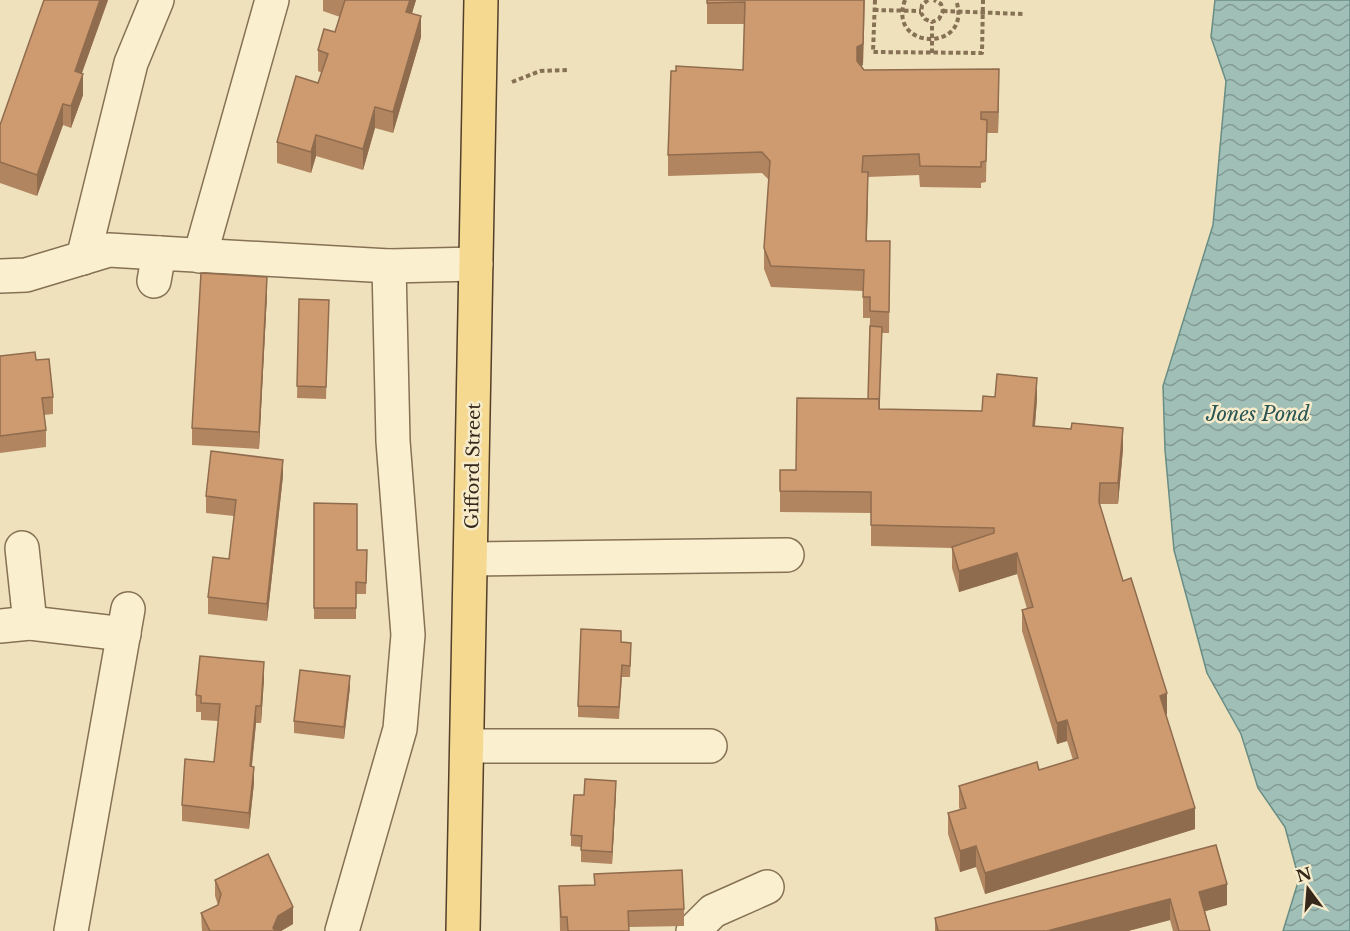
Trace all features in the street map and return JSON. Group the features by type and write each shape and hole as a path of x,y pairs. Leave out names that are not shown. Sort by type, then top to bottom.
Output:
{"main road":[{"name":"Gifford Street","path":"463,931 481,0"}],"lane":[{"path":"82,258 130,63 157,0"},
{"path":"200,256 272,0"},
{"path":"0,276 26,275 108,250 156,267 200,256 389,266 476,264"},
{"path":"342,931 400,729 408,634 393,441 389,266"},
{"path":"22,548 15,625 126,621 71,931"},
{"path":"471,559 788,555"},
{"path":"468,746 710,746"},
{"path":"693,931 713,912 767,887"}],"path":[{"path":"875,0 873,52 932,53 982,53 983,0"},
{"path":"905,0 902,11 903,20 914,34 932,40 949,34 955,26 959,12 956,0"},
{"path":"928,0 922,5 921,11 925,19 932,22 939,19 943,11 941,4 934,0"},
{"path":"874,10 921,11"},
{"path":"943,11 1023,14"},
{"path":"932,22 932,53"},
{"path":"503,82 519,81 546,70 568,70"}],"water":[{"name":"Jones Pond","path":"1215,0 1350,0 1350,931 1283,931 1299,879 1285,827 1258,788 1241,734 1207,673 1174,550 1165,450 1163,386 1213,225 1226,81 1211,37"}],"building":[{"path":"44,0 100,0 75,71 83,74 71,106 63,104 37,175 0,162 0,125"},
{"path":"345,0 410,0 406,12 421,16 393,112 375,107 363,149 316,135 311,152 277,142 296,76 318,83 328,54 318,50 324,29 335,32"},
{"path":"707,0 864,0 863,44 857,47 857,61 864,70 999,69 998,112 981,112 981,119 987,120 986,161 981,162 981,167 920,166 919,154 863,156 862,172 868,172 866,241 890,241 889,312 870,311 870,297 863,297 864,270 771,266 764,248 770,161 762,152 668,155 671,71 676,71 676,66 743,70 745,2 707,3"},
{"path":"201,273 267,277 259,432 192,428"},
{"path":"299,299 329,300 326,387 297,386"},
{"path":"870,326 882,327 879,409 879,399 868,399"},
{"path":"35,352 36,360 49,359 53,397 42,398 46,430 0,436 0,356"},
{"path":"997,374 1037,378 1033,426 1071,429 1072,423 1123,428 1118,483 1100,483 1099,502 1123,581 1131,578 1167,693 1160,696 1195,808 985,873 976,846 960,851 948,813 966,808 959,786 1037,762 1039,770 1078,758 1067,720 1057,723 1022,610 1033,607 1017,553 959,571 952,547 994,533 994,528 871,525 871,492 780,491 780,470 796,470 797,398 879,399 879,409 982,411 983,396 995,397"},
{"path":"211,451 283,460 267,604 208,597 213,557 229,559 236,500 206,496"},
{"path":"314,503 357,504 357,550 367,550 366,583 356,582 356,608 314,608"},
{"path":"581,629 621,631 621,642 631,643 630,666 622,665 619,707 578,706"},
{"path":"200,656 264,662 261,706 256,706 250,766 254,767 249,813 182,805 185,759 214,762 220,704 201,703 201,696 196,695"},
{"path":"300,670 350,676 344,727 294,721"},
{"path":"585,779 616,781 612,852 581,850 582,836 571,835 574,795 584,795"},
{"path":"1216,845 1227,884 1199,892 1210,931 1179,931 1170,899 1047,931 938,931 935,918"},
{"path":"268,854 293,907 278,916 273,928 275,931 210,931 201,913 218,905 221,894 215,880"},
{"path":"682,870 684,909 628,911 629,931 568,931 567,917 561,917 559,886 595,885 594,874"}]}
